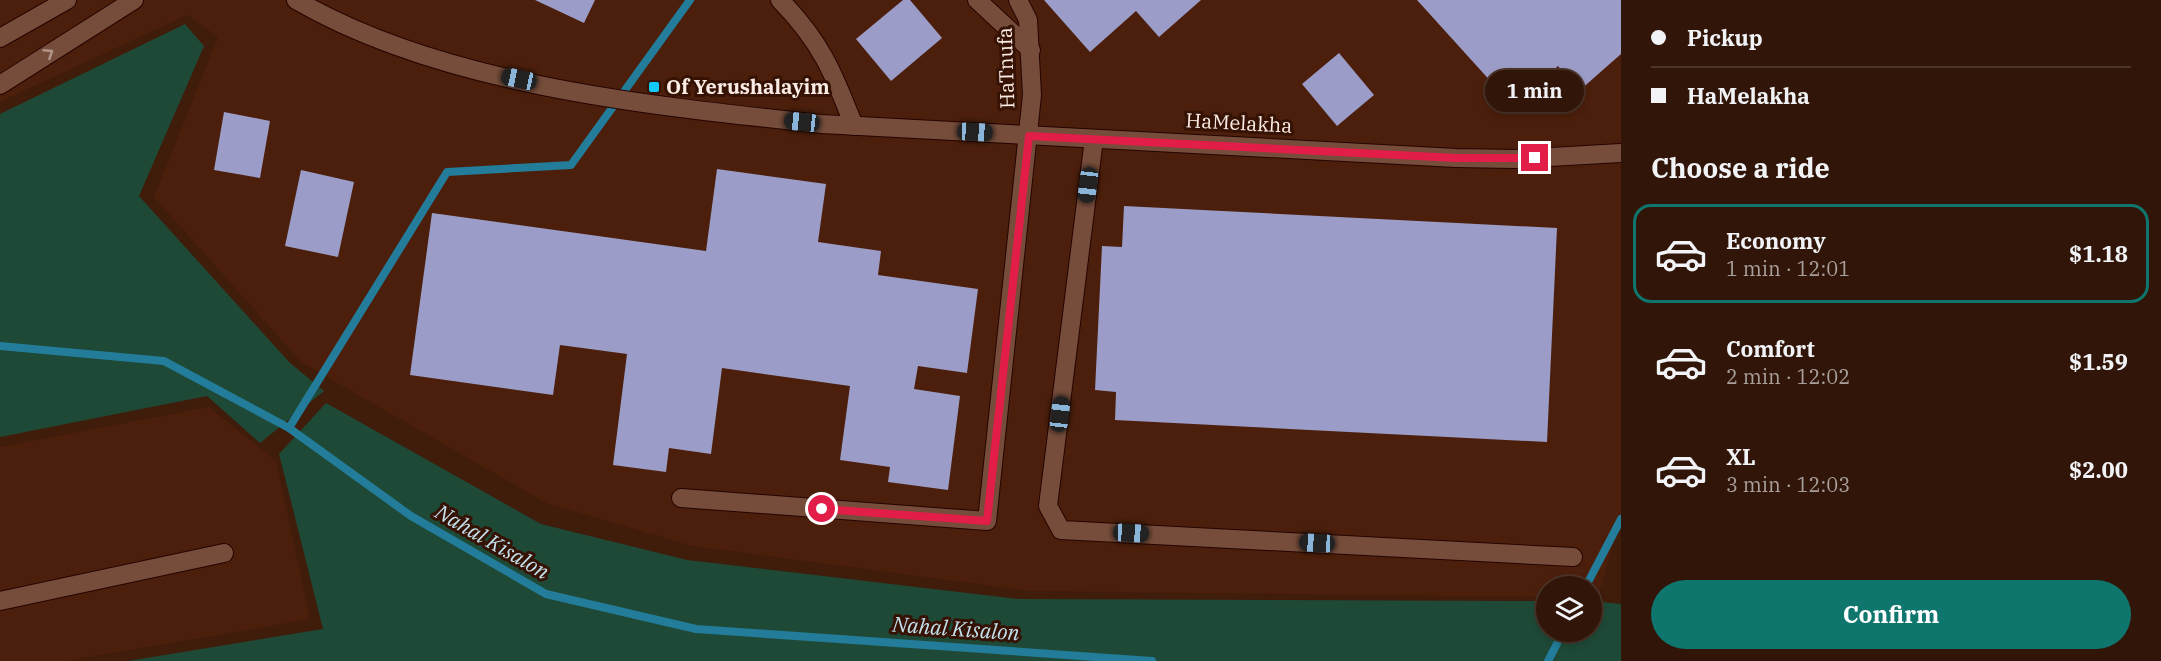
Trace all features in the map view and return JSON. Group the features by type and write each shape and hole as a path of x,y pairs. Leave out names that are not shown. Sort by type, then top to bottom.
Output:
{"street":[{"path":"0,38 67,0"},
{"path":"0,85 134,0"},
{"path":"780,0 806,26 830,66 854,126"},
{"path":"977,0 1031,50"},
{"name":"HaTnufa","path":"681,498 987,521 1029,136 1031,50 1028,20 1018,0"},
{"name":"HaMelakha","path":"306,2 396,46 468,68 581,92 712,112 854,126 1476,159 1621,153"},
{"path":"1094,139 1048,506 1061,530 1573,556"},
{"path":"0,601 224,553"}],"shaded area":[{"path":"0,0 1621,0 1621,515 1602,584 1602,576 1536,576 1536,597 1029,591 692,546 546,503 301,362 154,197 218,37 187,15 0,102"},
{"path":"209,407 276,461 310,619 66,661 0,661 0,447"}],"green space":[{"path":"185,24 204,46 139,196 290,363 324,391 260,443 207,396 0,437 0,114"},
{"path":"326,403 541,524 687,560 1019,599 1536,601 1536,642 1602,642 1602,602 1621,604 1621,661 128,661 323,629 279,454"}],"building":[{"path":"535,0 595,0 584,23"},
{"path":"903,0 910,0 942,38 891,81 856,39"},
{"path":"1044,0 1201,0 1159,37 1136,11 1090,52"},
{"path":"1417,0 1621,0 1621,54 1579,91 1558,66 1513,106"},
{"path":"1339,53 1374,95 1337,126 1302,84"},
{"path":"224,112 270,121 260,178 214,170"},
{"path":"717,169 826,184 818,242 881,251 878,275 978,289 967,373 918,366 914,389 960,396 948,490 888,482 890,467 840,460 850,386 722,368 711,454 669,448 666,472 613,465 627,354 560,345 553,395 410,375 432,213 706,251"},
{"path":"301,170 354,182 338,257 285,246"},
{"path":"1124,206 1557,228 1547,442 1115,420 1116,392 1095,390 1102,246 1122,247"}],"waterway":[{"path":"289,428 447,172 571,165 690,0"},
{"name":"Nahal Kisalon","path":"0,346 164,361 289,428 411,516 546,594 696,629 1152,661"},
{"path":"1591,576 1621,519"},
{"path":"1548,661 1558,642"}],"place":[{"name":"Of Yerushalayim","path":"654,87"}],"route":[{"path":"822,509 987,521 1029,136 1456,158 1535,158"}]}
